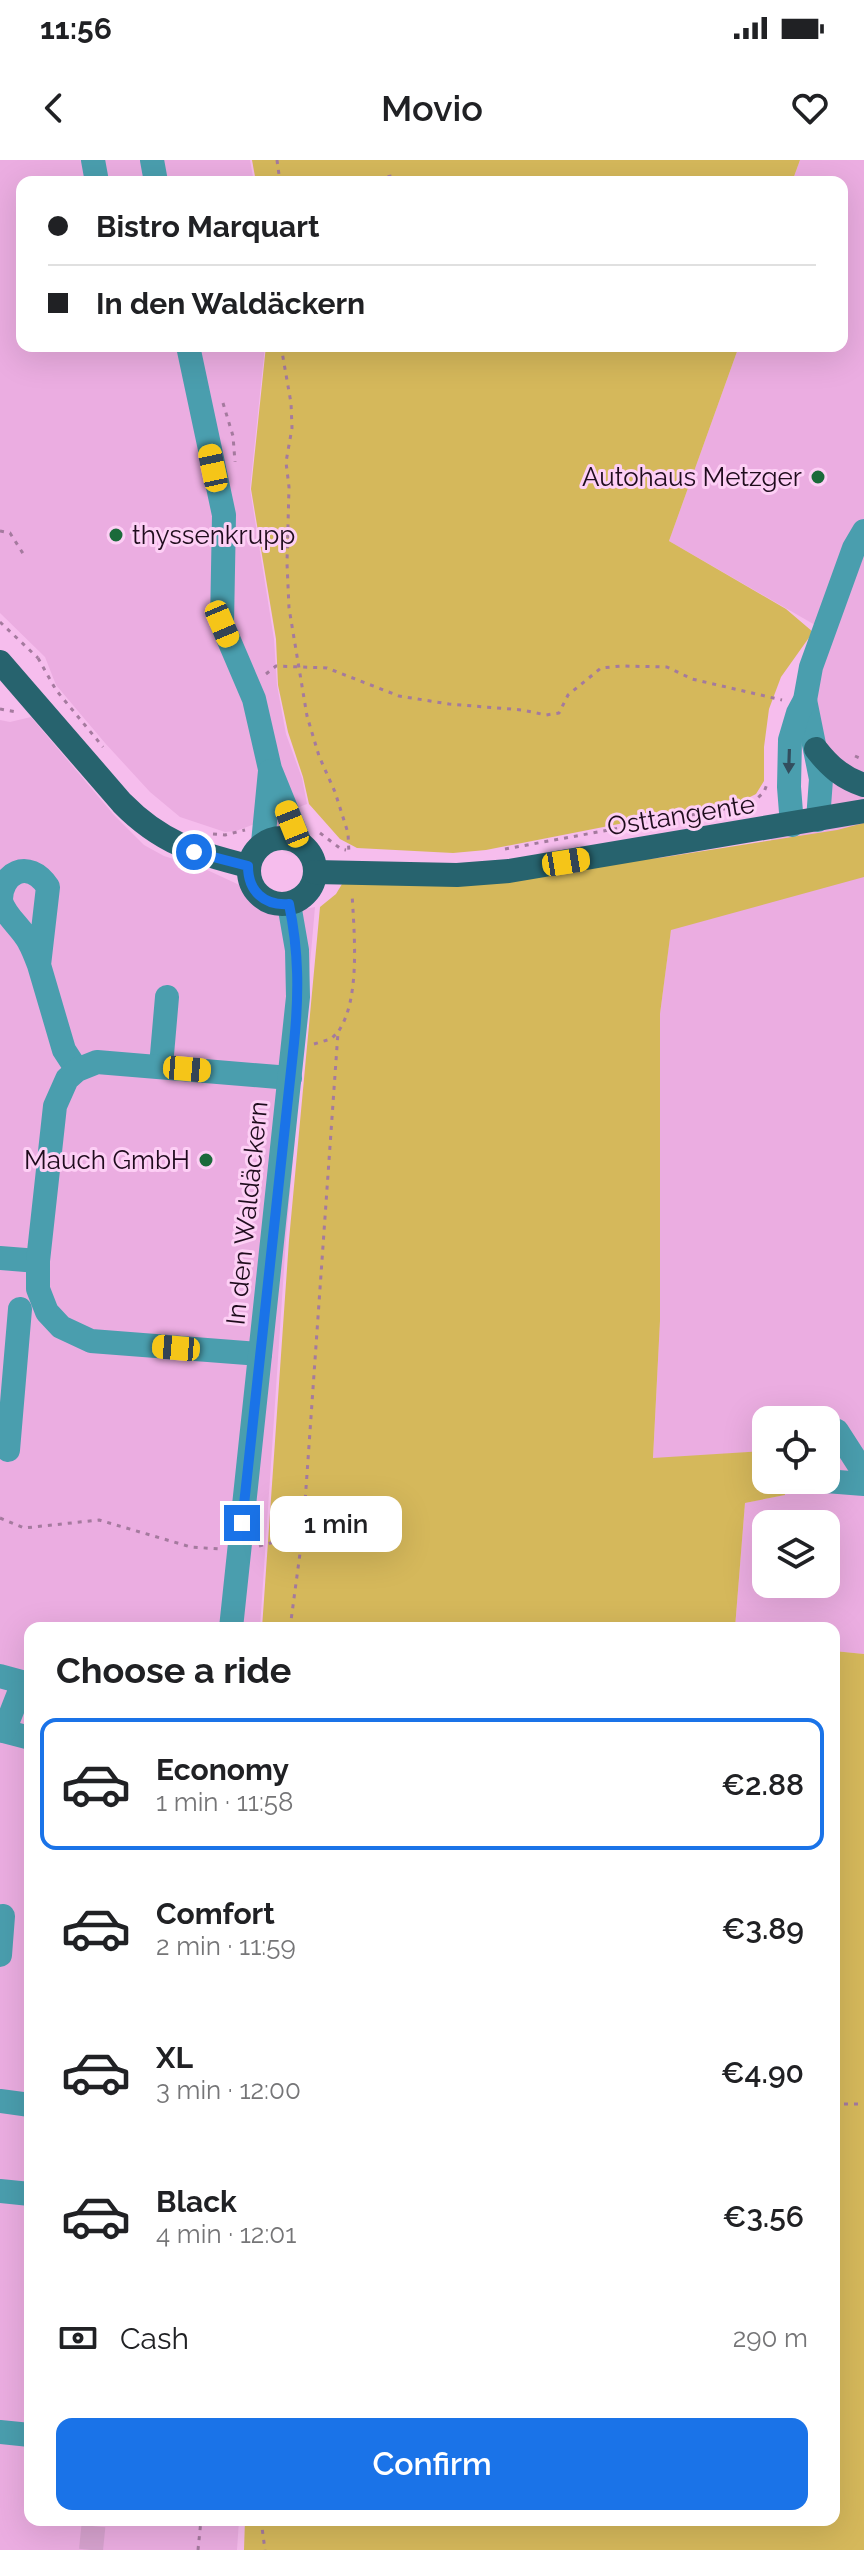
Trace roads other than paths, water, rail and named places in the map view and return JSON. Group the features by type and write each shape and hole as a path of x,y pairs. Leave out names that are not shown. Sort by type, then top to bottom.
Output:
{"main road":[{"path":"0,662 122,803 144,824 182,847 248,866"},
{"path":"816,749 830,767 864,785"},
{"name":"Osttangente","path":"315,872 457,875 509,871 864,811"},
{"path":"309,837 315,872 311,887 304,896 289,904 278,905 257,894 248,877 248,866 255,850 263,843 279,838 309,837"}],"street":[{"path":"189,352 224,515 222,624 254,699 270,769 309,837"},
{"path":"792,825 790,740 798,713 793,700 811,667 854,548 864,531"},
{"path":"793,700 816,749 821,779 818,820"},
{"path":"263,843 270,769"},
{"name":"In den Waldäckern","path":"232,1622 294,1043 299,973 289,904"},
{"path":"8,1450 10,1308 47,1312 38,1289 38,1261 55,1106 67,1079 77,1070 64,1050 39,965"},
{"path":"161,1066 167,997"},
{"name":"In den Waldäckern","path":"77,1070 97,1062 290,1078"},
{"path":"0,1258 38,1261"},
{"name":"In den Waldäckern","path":"47,1312 61,1327 91,1341 260,1354"},
{"path":"840,1436 864,1473"},
{"path":"840,1482 864,1484"},
{"path":"0,1676 22,1682 24,1695 2,1730 24,1736"},
{"path":"0,1955 3,1916"},
{"path":"0,2101 24,2104"},
{"path":"0,2191 24,2193"},
{"path":"0,2432 24,2434"}],"tunnel":[{"path":"91,2550 93,2526"}],"place":[{"name":"Autohaus Metzger","path":"818,477"},
{"name":"thyssenkrupp","path":"116,535"},
{"name":"Mauch GmbH","path":"206,1160"}]}
